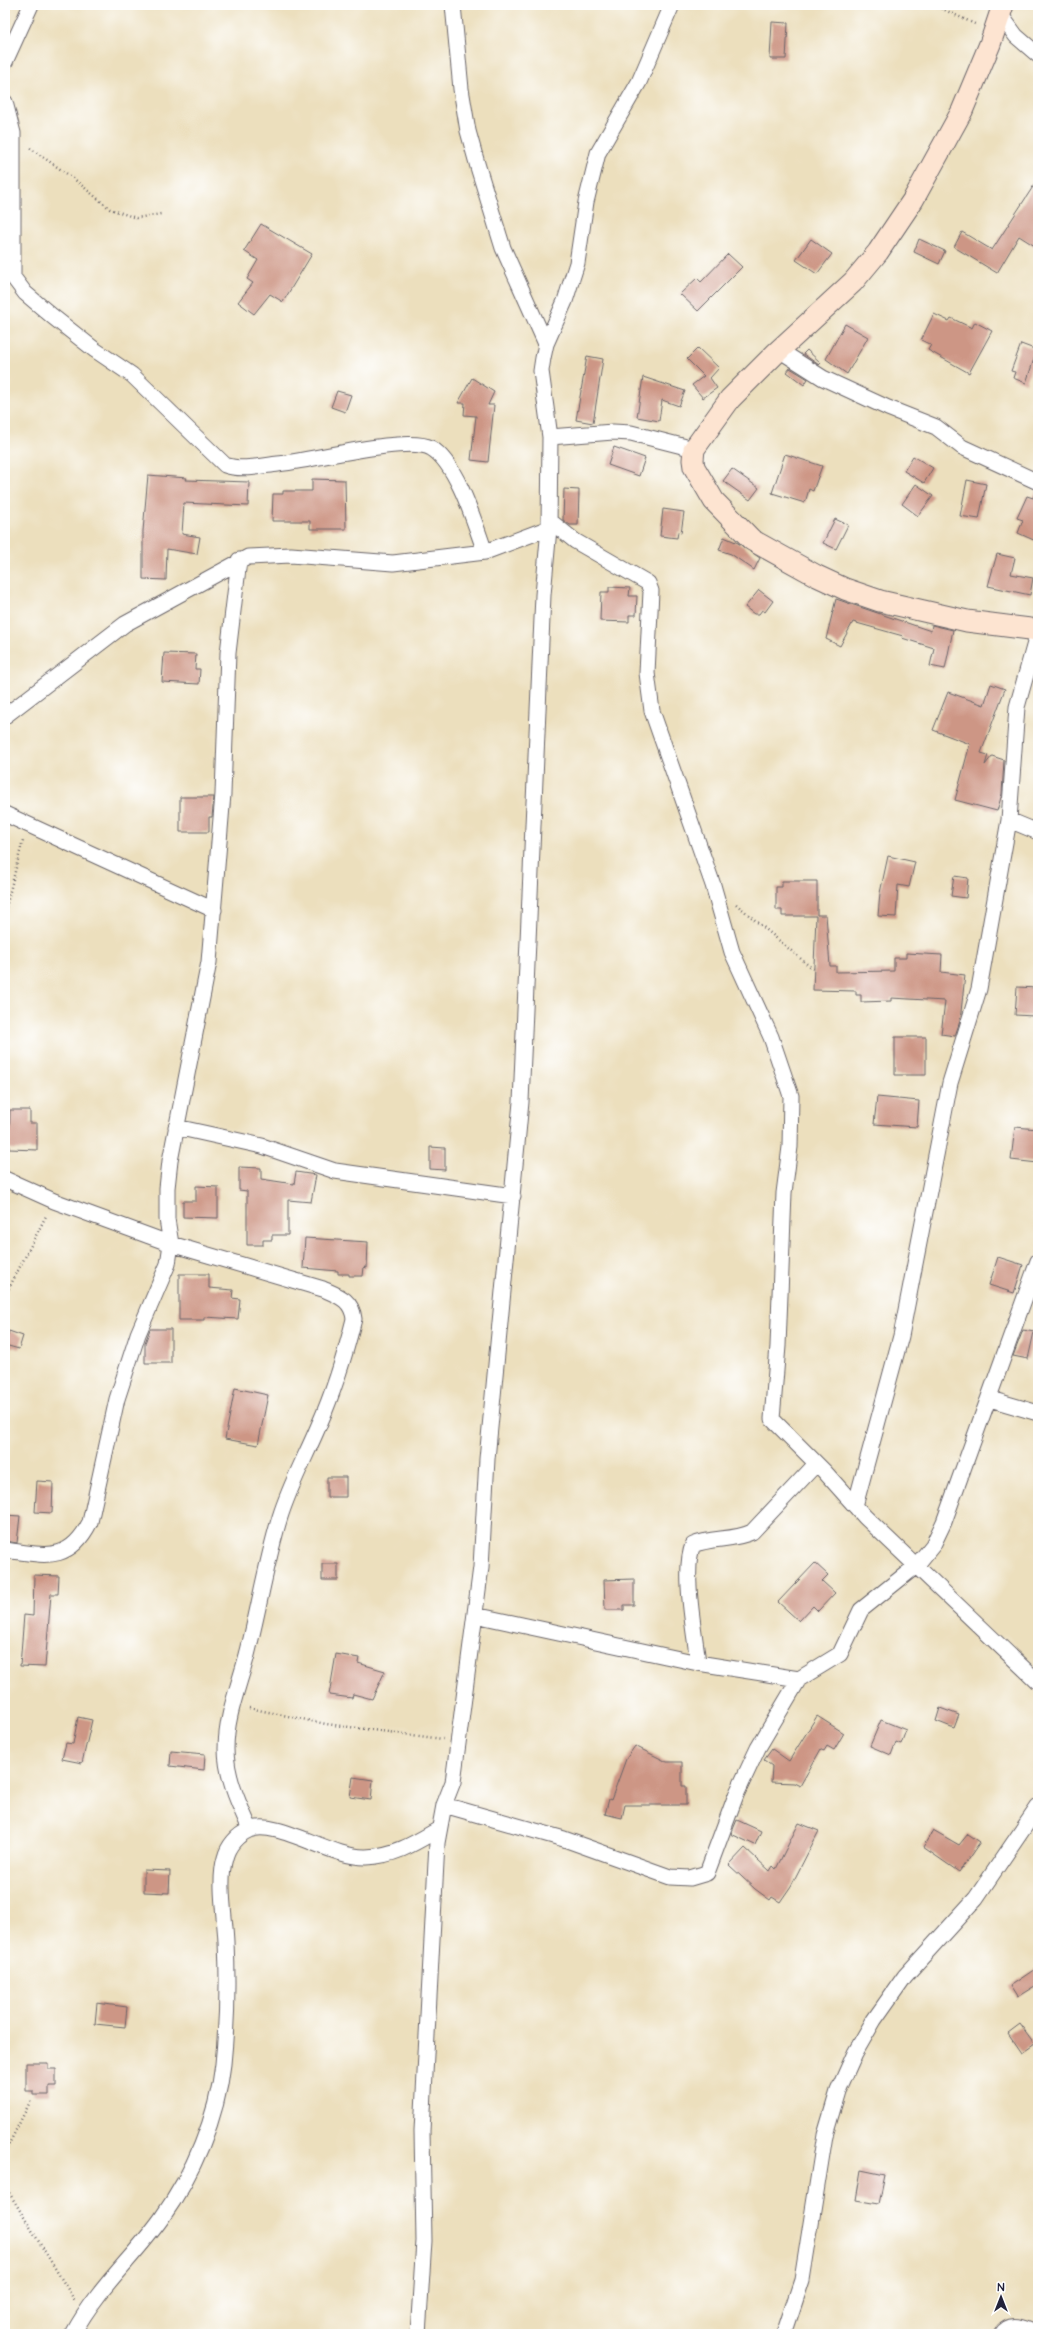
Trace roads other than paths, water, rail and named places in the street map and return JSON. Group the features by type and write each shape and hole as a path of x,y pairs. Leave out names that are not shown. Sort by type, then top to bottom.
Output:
{"street":[{"path":"5,62 31,5"},
{"path":"454,5 461,89 468,131 503,248 546,344"},
{"path":"418,2334 424,2241 422,2131 437,1843 444,1805 453,1782 457,1741 481,1567 487,1459 521,1102 543,595 549,524 550,437 541,371 546,344 565,301 577,263 586,202 598,153 639,82 672,5"},
{"path":"855,1506 901,1336 950,1083 979,989 1009,820 1017,707 1038,631 967,622 880,601 845,590 817,576 752,540 714,501 694,467 694,449 730,399 779,350 853,282 878,252 913,200 962,111 999,17 1016,36 1038,55"},
{"path":"5,102 13,133 9,275 25,293 95,350 132,374 224,465 241,468 306,461 387,445 411,444 431,448 441,457 448,467 467,502 485,552"},
{"path":"779,350 823,378 888,408 936,427 962,447 1038,482"},
{"path":"550,437 613,432 631,433 694,449"},
{"path":"5,716 125,624 239,560 258,555 284,555 393,563 485,552 549,524"},
{"path":"549,524 575,542 648,582 650,591 647,673 652,711 713,885 732,952 771,1036 791,1096 790,1147 784,1194 778,1346 772,1419 855,1506 1038,1682"},
{"path":"5,1550 38,1555 57,1553 71,1548 83,1536 90,1522 116,1399 138,1334 164,1279 168,1264 171,1244 167,1219 167,1188 176,1127 208,962 214,910 223,794 228,654 239,560"},
{"path":"5,814 214,910"},
{"path":"1009,820 1038,832"},
{"path":"176,1127 262,1146 335,1171 513,1196"},
{"path":"5,1179 54,1201 171,1244 323,1290 346,1301 353,1309 354,1319 332,1394 292,1484 280,1516 265,1570 247,1655 232,1705 226,1749 228,1771 237,1800 250,1829"},
{"path":"444,1805 564,1840 670,1877 690,1878 704,1875 710,1868 736,1795 758,1748 799,1679 840,1654 861,1610 916,1566 933,1545 944,1522 990,1399 1038,1261"},
{"path":"990,1399 1038,1413"},
{"path":"698,1663 691,1598 690,1552 693,1545 702,1541 739,1538 752,1532 816,1464"},
{"path":"475,1616 698,1663 799,1679"},
{"path":"784,2334 802,2280 825,2135 838,2091 855,2053 904,1976 976,1898 1038,1807"},
{"path":"74,2334 83,2316 122,2265 161,2219 189,2175 207,2128 218,2092 223,2058 226,1944 223,1876 224,1859 235,1840 250,1829 270,1827 336,1853 365,1857 386,1855 406,1849 439,1829"},
{"path":"1001,2334 1011,2326 1019,2325 1038,2333"}]}
